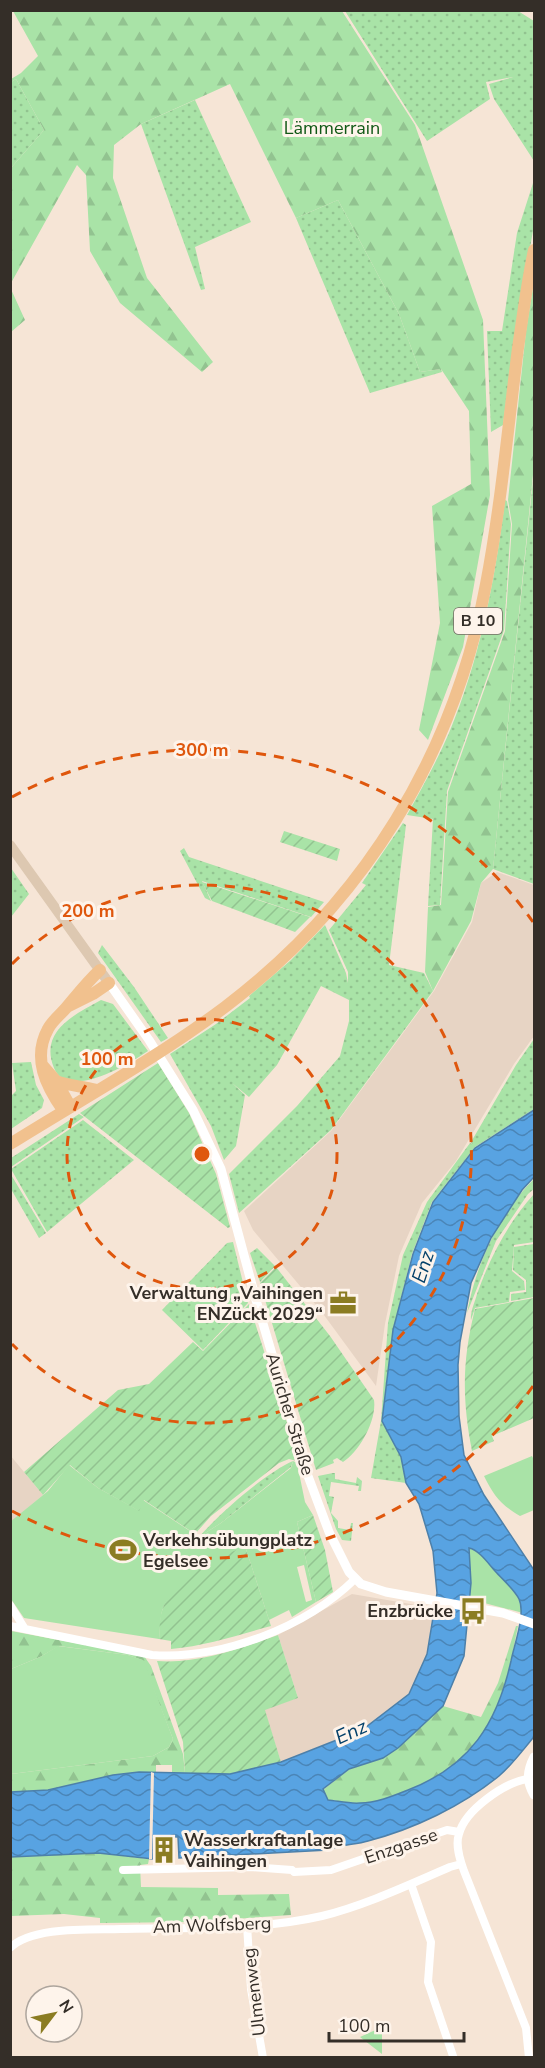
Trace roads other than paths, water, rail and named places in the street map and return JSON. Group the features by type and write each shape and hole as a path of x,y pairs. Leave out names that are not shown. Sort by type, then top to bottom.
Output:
{"main road":[{"name":"B 10","path":"10,1144 171,1044 242,994 283,958 328,912 385,837 407,803 435,750 462,680 480,614 494,537 523,312 534,250"},
{"path":"10,845 109,983 66,1008"},
{"path":"67,1108 48,1086 41,1063 41,1046 48,1029 86,983 100,970"},
{"path":"41,1063 56,1081 67,1108"},
{"path":"56,1081 68,1086 83,1086 97,1090"}],"street":[{"name":"Auricher Straße","path":"109,983 149,1040 193,1110 221,1169 255,1300 308,1476 329,1532 343,1562 355,1579"},
{"path":"10,1626 153,1655 203,1653 254,1640 289,1624 341,1593 355,1579 361,1584 386,1592 503,1613 534,1624"},
{"path":"10,1605 25,1629"},
{"path":"534,1757 527,1772 527,1779 534,1795"},
{"name":"Enzgasse","path":"123,1870 251,1868 292,1870 294,1872 327,1871 447,1830 459,1832 470,1813 515,1781 527,1779"},
{"path":"459,1832 458,1848 461,1864 526,2028 529,2058"},
{"name":"Am Wolfsberg","path":"10,1948 16,1942 28,1938 80,1929 284,1923 320,1916 373,1901 461,1864"},
{"path":"411,1884 431,1942 428,1982 453,2056"},
{"name":"Ulmenweg","path":"247,1925 251,1989 263,2058"}],"water":[{"name":"Enz","path":"534,1110 534,1177 522,1190 491,1238 471,1283 458,1365 459,1416 464,1455 484,1495 534,1570 533,1738 504,1772 453,1807 403,1830 328,1850 179,1858 178,1837 159,1836 158,1839 153,1839 153,1859 98,1853 11,1857 11,1792 48,1790 113,1775 139,1772 230,1774 281,1762 362,1730 409,1694 427,1654 437,1593 433,1551 419,1504 406,1483 401,1457 382,1421 393,1330 413,1254 433,1202 475,1148","holes":["469,1548 483,1557 511,1588 521,1605 519,1630 505,1684 489,1723 464,1755 448,1769 430,1780 396,1795 372,1802 352,1803 328,1800 323,1789 349,1769 383,1758 398,1748 443,1706 464,1656 471,1583"]}],"place":[{"name":"Verwaltung „Vaihingen ENZückt 2029“","path":"343,1303"},
{"name":"Verkehrsübungplatz Egelsee","path":"123,1550"},
{"name":"Enzbrücke","path":"473,1611"},
{"name":"Wasserkraftanlage Vaihingen","path":"164,1850"}],"park label":[{"name":"Lämmerrain","path":"332,128"}]}
